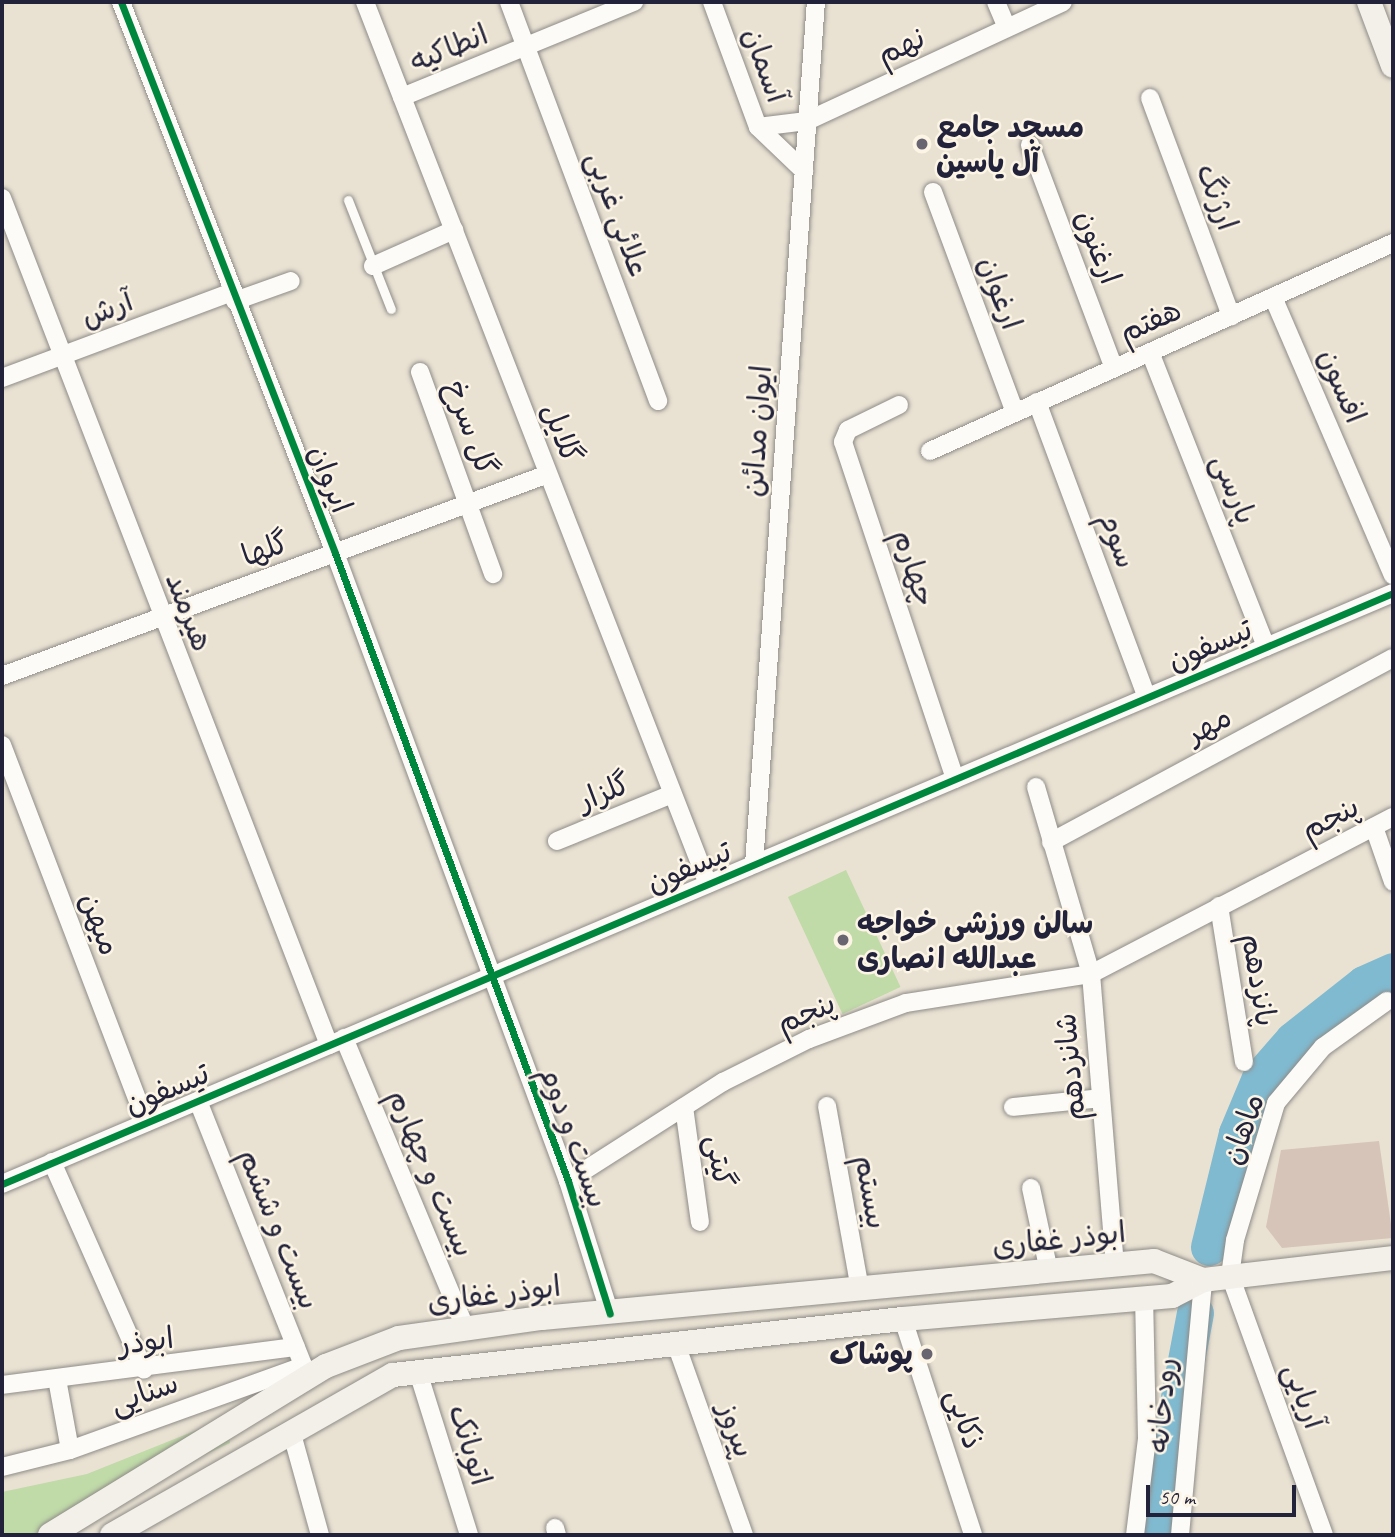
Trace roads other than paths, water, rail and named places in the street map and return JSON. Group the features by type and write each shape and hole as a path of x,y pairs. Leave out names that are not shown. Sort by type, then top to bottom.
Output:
{"main road":[{"path":"1368,2 1393,66"},
{"name":"ابوذر غفاری","path":"112,1535 393,1375 903,1319 1172,1296 1203,1280 1393,1258"},
{"name":"ابوذر غفاری","path":"50,1535 279,1397 306,1372 399,1338 610,1314 1154,1261 1203,1280"},
{"path":"279,1397 292,1434"}],"street":[{"name":"ایروان","path":"121,2 233,297 335,553 491,976"},
{"name":"گلایل","path":"365,2 708,884"},
{"name":"علائی غربی","path":"509,2 658,401"},
{"name":"انطاکیه","path":"402,97 634,2"},
{"name":"آسمان","path":"712,2 758,127 804,171"},
{"name":"ایوان مدائن","path":"754,864 816,2"},
{"path":"996,2 1007,28"},
{"name":"نهم","path":"758,127 807,121 1063,2"},
{"name":"ارژنگ","path":"1150,98 1230,316"},
{"name":"ارغنون","path":"1030,145 1114,368"},
{"name":"ارغوان","path":"933,192 1015,412"},
{"name":"هیرمند","path":"2,198 64,355 160,618 336,1042"},
{"path":"373,266 454,230"},
{"name":"هفتم","path":"930,451 1393,243"},
{"name":"آرش","path":"2,378 233,297 291,281"},
{"name":"افسون","path":"1273,297 1393,575"},
{"name":"پارسی","path":"1150,352 1266,647"},
{"name":"گل سرخ","path":"420,372 493,574"},
{"name":"سوم","path":"1037,402 1147,697"},
{"name":"چهارم","path":"899,405 848,430 843,442 955,779"},
{"name":"گلها","path":"2,676 548,474"},
{"name":"تیسفون","path":"2,1184 1393,593"},
{"name":"مهر","path":"1051,842 1393,658"},
{"name":"میهن","path":"2,745 146,1122"},
{"name":"شانزدهم","path":"1036,787 1091,974 1115,1265"},
{"name":"گلزار","path":"557,841 673,794"},
{"name":"پنجم","path":"568,1181 684,1107 809,1039 906,1003 1091,974 1393,817"},
{"path":"1374,827 1393,882"},
{"name":"پانزدهم","path":"1219,906 1244,1062"},
{"name":"بیست و دوم","path":"491,976 568,1181 610,1314"},
{"name":"ماهان","path":"1230,1276 1235,1240 1276,1103 1323,1047 1387,1001"},
{"name":"بیست و چهارم","path":"336,1042 466,1329"},
{"path":"1013,1107 1101,1098"},
{"name":"بیست و ششم","path":"198,1101 306,1372"},
{"name":"بیستم","path":"827,1106 860,1289"},
{"name":"گیتی","path":"684,1107 700,1222"},
{"path":"52,1162 144,1370"},
{"path":"1031,1188 1049,1271"},
{"name":"آریایی","path":"1230,1276 1324,1535"},
{"name":"رودخانه","path":"1180,1535 1203,1280"},
{"name":"رودخانه","path":"1135,1535 1147,1438 1144,1298"},
{"name":"ذکایی","path":"903,1319 973,1535"},
{"name":"پیروز","path":"676,1344 744,1535"},
{"name":"ابوذر","path":"2,1385 144,1370 296,1347"},
{"name":"سنایی","path":"2,1467 70,1450 306,1372"},
{"name":"اتوبانک","path":"418,1372 469,1535"},
{"path":"57,1379 70,1450"},
{"path":"292,1434 320,1535"}],"lane":[{"path":"348,200 391,309"}],"waterway":[{"path":"1209,1247 1237,1133 1260,1078 1293,1040 1364,984 1393,971"},
{"path":"1153,1535 1195,1313"}],"place":[{"name":"مسجد جامع آل یاسین","path":"922,144"},
{"name":"سالن ورزشی خواجه عبدالله انصاری","path":"843,940"},
{"name":"پوشاک","path":"927,1354"}]}
